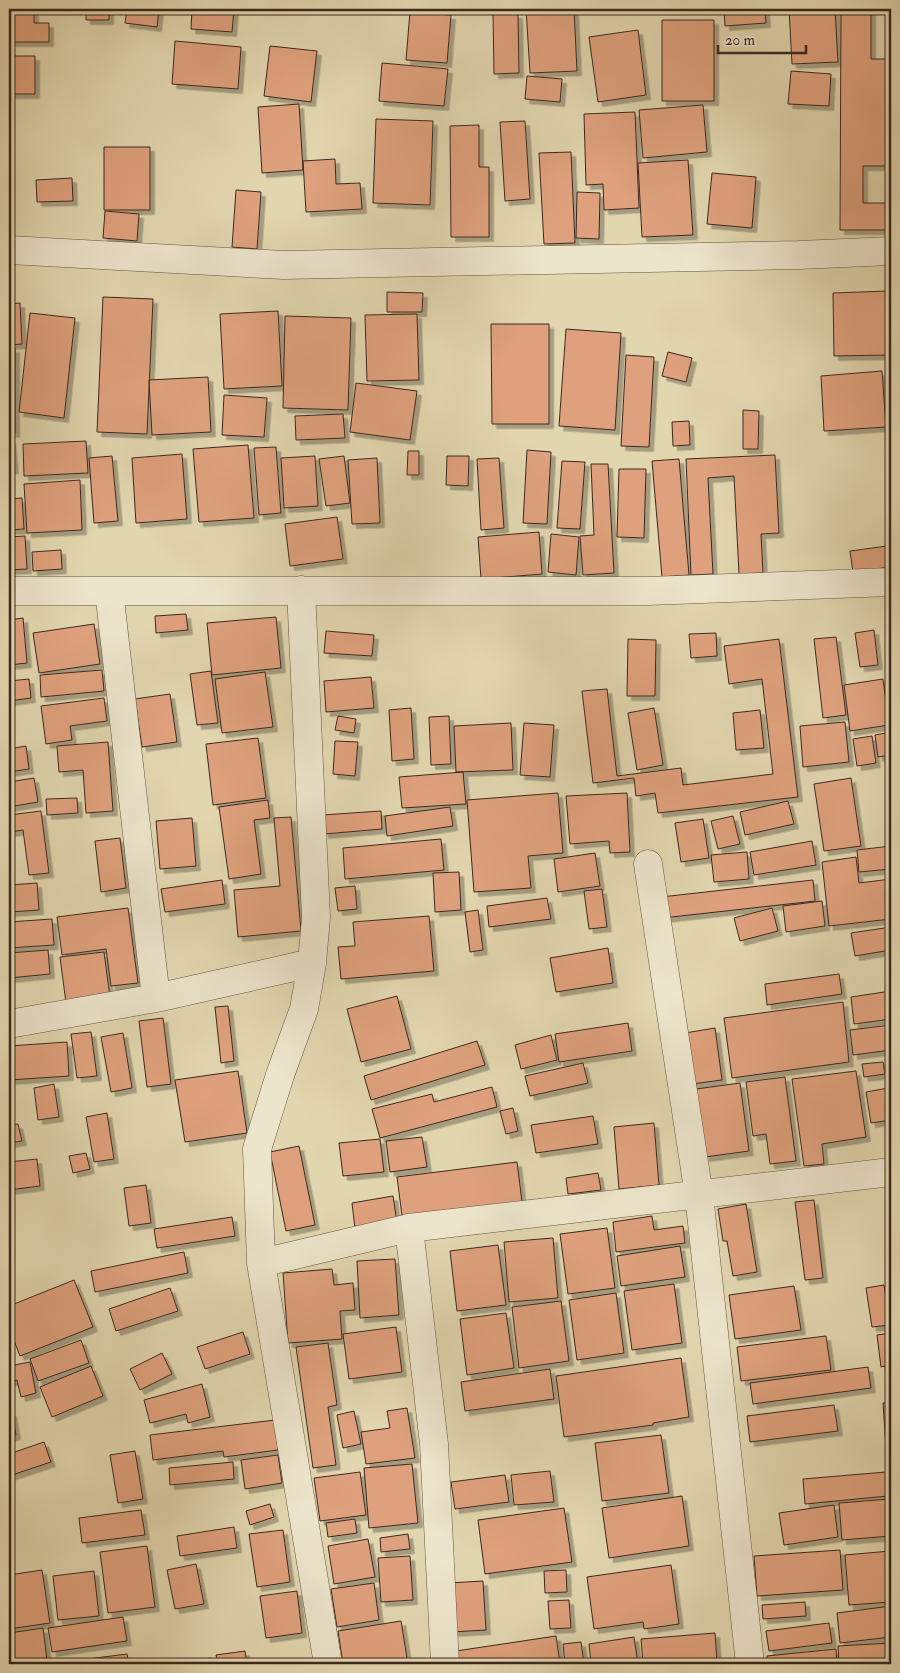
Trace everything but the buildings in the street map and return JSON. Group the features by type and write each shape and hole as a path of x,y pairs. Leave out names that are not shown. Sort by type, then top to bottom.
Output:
{"street":[{"path":"9,250 284,265 799,255 891,251"},
{"path":"9,591 648,592 891,582"},
{"path":"109,590 156,998"},
{"path":"301,590 316,917 312,964 304,1009 280,1075 257,1149 261,1263 328,1664"},
{"path":"648,864 699,1195 750,1664"},
{"path":"9,1024 156,998 312,964"},
{"path":"261,1263 408,1228 891,1172"},
{"path":"408,1228 434,1444 445,1664"}]}
